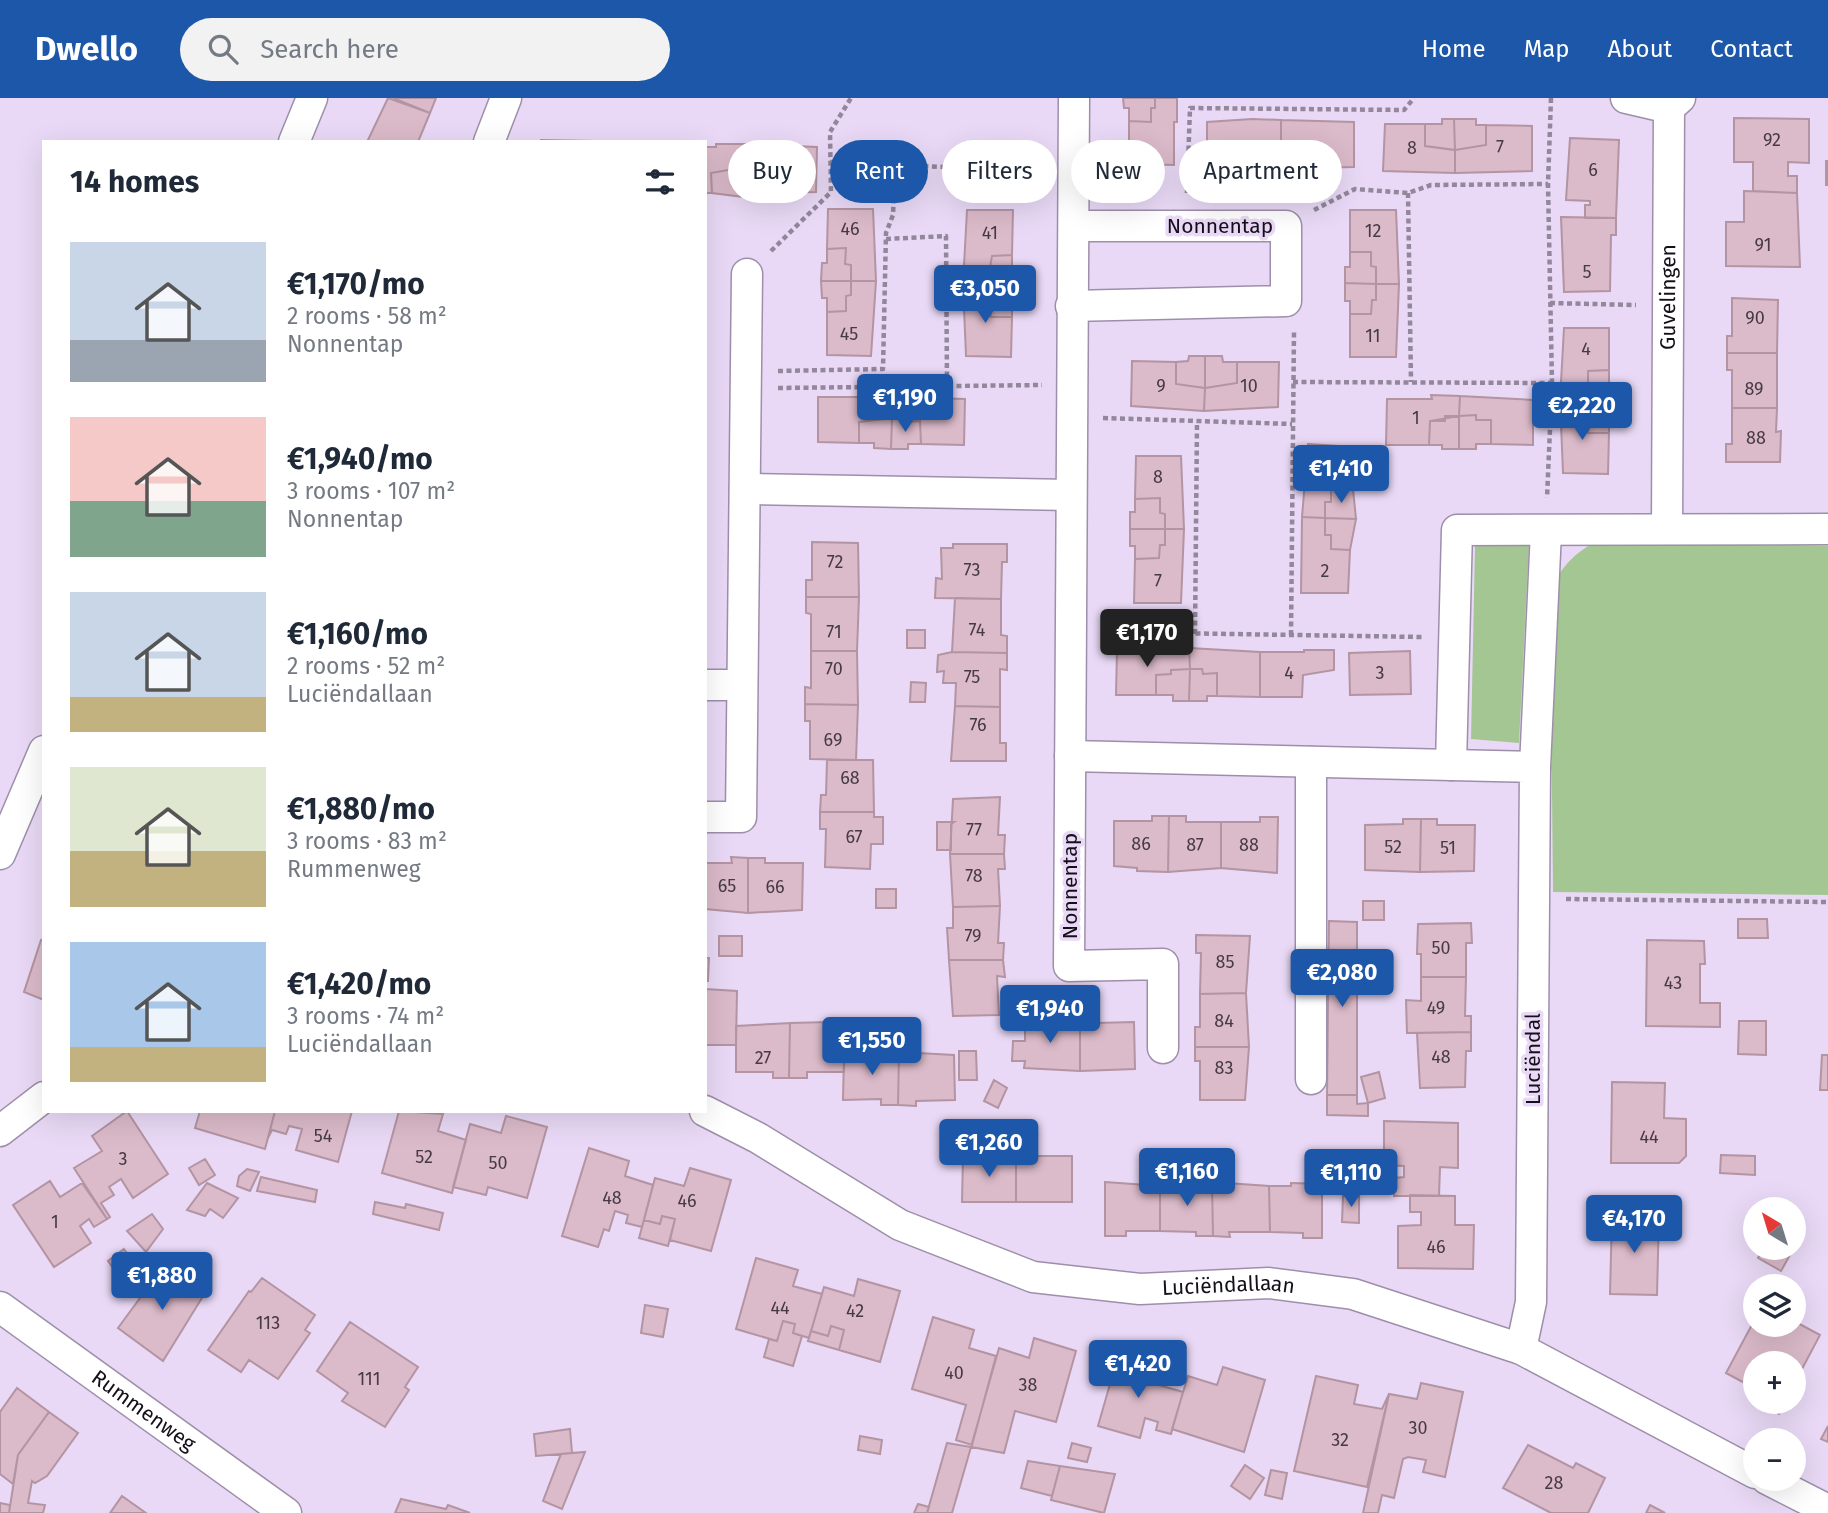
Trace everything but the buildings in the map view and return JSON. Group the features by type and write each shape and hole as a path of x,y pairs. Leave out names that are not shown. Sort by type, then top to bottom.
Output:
{"street":[{"path":"295,140 312,98"},
{"path":"490,140 506,98"},
{"name":"Nonnentap","path":"1074,98 1069,966 1163,964 1163,1048"},
{"name":"Guvelingen","path":"1626,98 1674,103 1668,305 1667,528"},
{"name":"Nonnentap","path":"1074,219 1186,226 1286,226 1286,301"},
{"path":"707,817 741,817 747,274"},
{"path":"1071,306 1286,301"},
{"path":"745,489 1070,495"},
{"path":"1451,765 1457,530 1828,529"},
{"name":"Luciëndal","path":"1521,1349 1531,1302 1535,767 1546,531"},
{"path":"707,685 742,685"},
{"path":"1070,755 1535,767"},
{"path":"0,854 42,756"},
{"path":"1311,762 1311,1079"},
{"path":"0,1131 42,1099"},
{"name":"Luciëndallaan","path":"707,1112 758,1138 900,1225 1033,1277 1140,1289 1269,1283 1353,1294 1521,1349 1743,1467"},
{"name":"Rummenweg","path":"0,1307 286,1513"},
{"path":"1791,1491 1828,1510"}],"path":[{"path":"830,140 830,131 851,98"},
{"path":"1186,226 1190,108 1404,110 1415,98"},
{"path":"1546,531 1552,383 1548,184 1550,98"},
{"path":"928,166 1035,171 1074,219"},
{"path":"1286,226 1354,189 1408,193 1431,185 1548,184"},
{"path":"747,274 830,193"},
{"path":"1408,193 1411,382"},
{"path":"777,388 777,371 883,369 886,239 893,203"},
{"path":"886,239 946,236 947,386"},
{"path":"1286,301 1295,317 1291,635"},
{"path":"1550,303 1668,305"},
{"path":"1293,382 1552,383"},
{"path":"746,388 1071,384"},
{"path":"1071,416 1196,423 1292,424"},
{"path":"1195,634 1196,423"},
{"path":"1070,632 1454,638"},
{"path":"1534,899 1828,902"}],"green space":[{"path":"1593,543 1828,546 1828,895 1553,892 1550,592 1567,564"},
{"path":"1529,545 1519,743 1471,739 1475,546"}]}
